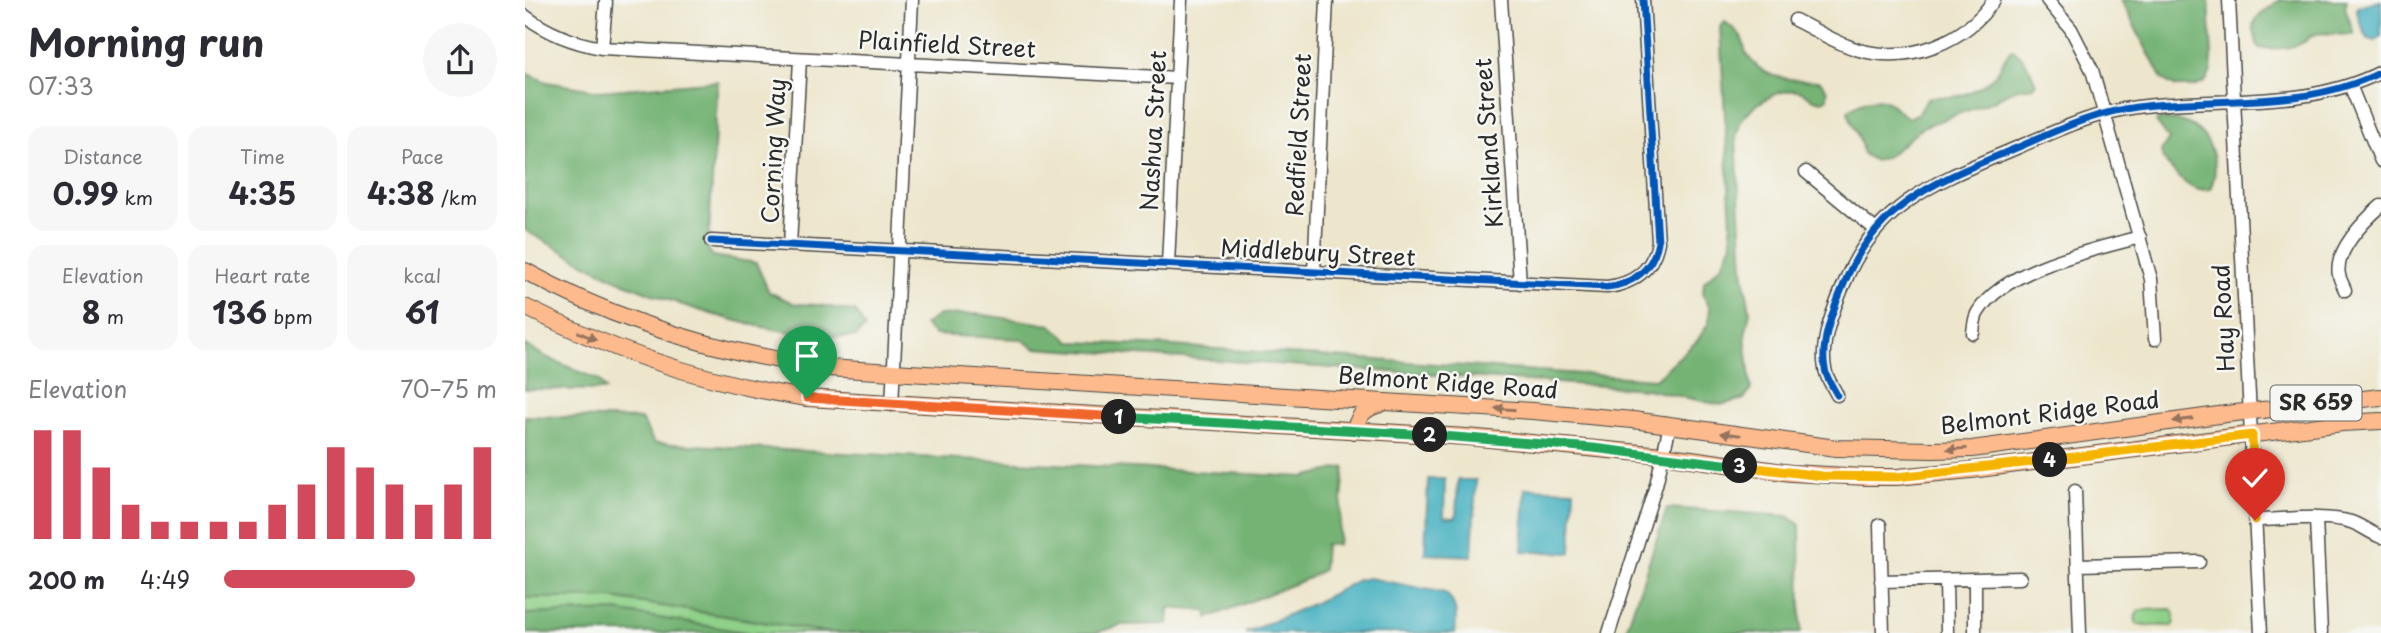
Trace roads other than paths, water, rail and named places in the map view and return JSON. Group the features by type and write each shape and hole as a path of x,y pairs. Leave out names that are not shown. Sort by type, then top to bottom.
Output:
{"main road":[{"name":"Belmont Ridge Road","path":"525,271 609,311 694,342 767,360 894,373 1545,412 1669,425 1836,448 1972,449 2251,411 2381,397"},
{"name":"Belmont Ridge Road","path":"525,307 592,339 648,361 755,391 807,398 1467,437 1663,455 1801,474 1897,477 2342,423 2381,421"},
{"path":"1354,431 1357,419 1367,408 1394,402"}],"street":[{"path":"892,405 912,0"},
{"name":"Nashua Street","path":"1168,264 1181,0"},
{"name":"Redfield Street","path":"1314,272 1327,0"},
{"name":"Kirkland Street","path":"1501,0 1520,283"},
{"name":"Middlebury Street","path":"711,241 1619,286 1643,273 1654,256 1658,236 1643,0"},
{"path":"1795,20 1853,48 1903,54 1934,47 1957,36 1994,0"},
{"path":"2047,0 2071,29 2083,50 2105,113 2151,279 2155,339"},
{"name":"Hay Road","path":"2229,0 2261,633"},
{"path":"602,48 606,2"},
{"name":"Plainfield Street","path":"525,16 560,37 602,48 1178,78"},
{"name":"Corning Way","path":"790,245 800,59"},
{"path":"1837,396 1827,375 1825,357 1826,339 1836,303 1856,258 1876,230 1915,194 1936,182 2105,113 2140,106 2300,97 2350,86 2381,72"},
{"path":"2350,86 2381,161"},
{"path":"1806,172 1876,230"},
{"path":"2345,290 2338,272 2345,248 2356,230 2381,206"},
{"path":"1972,333 1977,312 1991,297 2020,277 2059,260 2140,237"},
{"path":"1609,633 1639,541 1669,425"},
{"path":"2075,491 2080,633"},
{"path":"2255,520 2316,519 2350,522 2381,537"},
{"path":"2316,519 2321,633"},
{"path":"1880,525 1883,633"},
{"path":"2078,565 2199,562"},
{"path":"1881,581 2020,578"},
{"path":"1975,579 1975,633"},
{"path":"1946,580 1947,633"}],"water":[{"path":"2381,1 2381,36 2376,41 2368,39 2359,19 2357,6"},
{"path":"1428,479 1445,479 1444,517 1456,518 1458,480 1476,480 1472,556 1425,554"},
{"path":"1525,488 1574,490 1571,553 1522,551"},
{"path":"1369,578 1445,593 1452,601 1455,611 1455,633 1245,633 1315,603 1358,580"}]}
